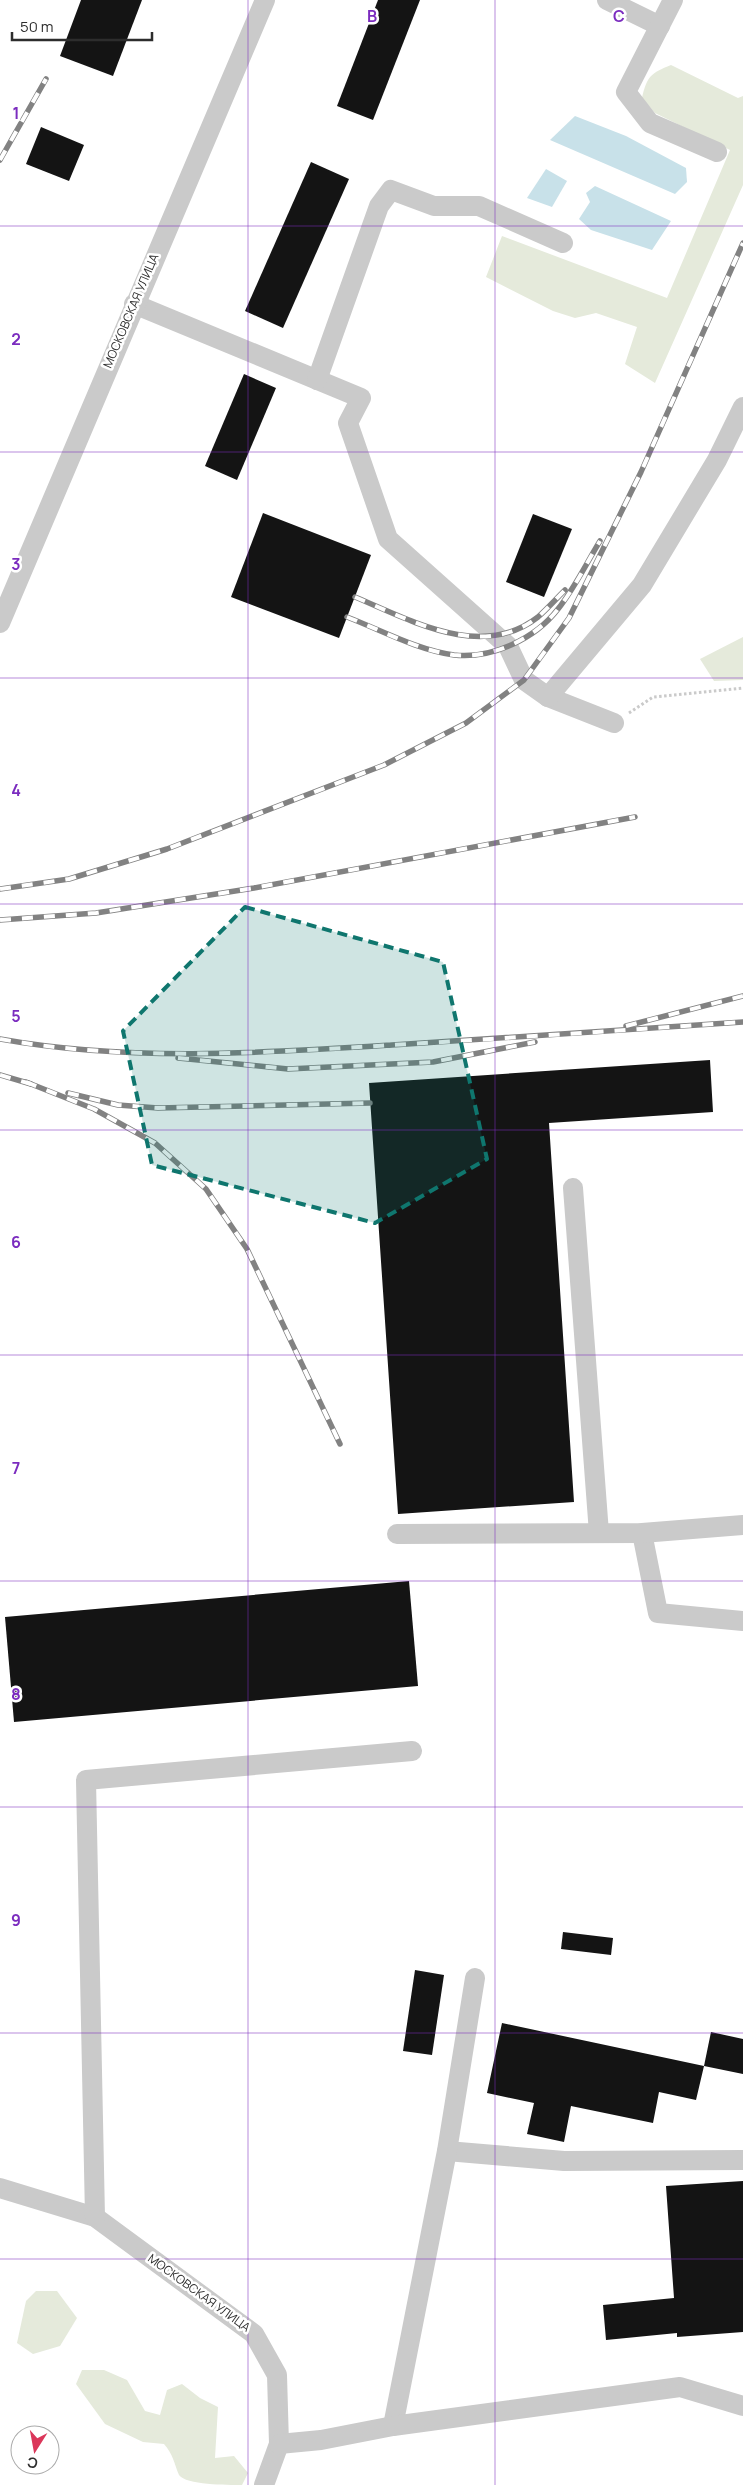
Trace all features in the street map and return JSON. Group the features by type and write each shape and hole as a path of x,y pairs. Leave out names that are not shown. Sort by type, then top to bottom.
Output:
{"street":[{"name":"МОСКОВСКАЯ УЛИЦА","path":"0,623 134,304 265,0"},
{"path":"607,0 660,26"},
{"path":"673,0 626,92 650,123 718,152"},
{"path":"317,380 378,206 391,190 434,206 479,206 563,243"},
{"path":"134,304 361,398 348,423 388,540 508,646 524,680 548,697 614,723"},
{"path":"548,697 642,585 717,460 743,407"},
{"path":"573,1188 599,1533"},
{"path":"397,1534 642,1533 743,1526"},
{"path":"642,1533 658,1614 743,1621"},
{"path":"95,2216 86,1780 412,1751"},
{"path":"393,2426 447,2151 475,1978"},
{"path":"447,2151 564,2161 743,2160"},
{"name":"МОСКОВСКАЯ УЛИЦА","path":"0,2188 95,2216 254,2334 277,2374 279,2444 264,2485"},
{"path":"279,2444 321,2440 393,2426 680,2387 743,2406"}],"path":[{"path":"614,723 653,697 743,688"}],"highlighted area":[{"path":"245,907 443,962 487,1159 375,1223 152,1165 123,1031"}],"shaded area":[{"path":"671,65 738,98 743,96 743,185 655,383 625,364 637,327 596,313 575,318 553,311 486,277 502,236 667,298 730,150 655,113 642,98 651,76"},
{"path":"743,637 743,680 714,681 700,659"},
{"path":"36,2291 57,2291 77,2318 60,2346 33,2354 17,2343 26,2301"},
{"path":"82,2370 104,2370 127,2380 145,2411 160,2415 167,2390 182,2384 200,2398 218,2407 215,2458 234,2456 248,2473 242,2485 198,2483 183,2478 179,2475 171,2455 164,2444 143,2442 105,2424 76,2384"}],"water":[{"path":"575,116 626,136 686,168 687,182 675,194 550,140"},
{"path":"546,169 567,181 552,207 527,198"},
{"path":"595,186 671,221 652,250 591,230 579,219 590,202 586,193"}],"building":[{"path":"81,0 142,0 113,76 60,56"},
{"path":"378,0 420,0 373,120 337,106"},
{"path":"41,127 84,145 69,181 26,164"},
{"path":"311,162 349,179 283,328 245,311"},
{"path":"244,374 276,388 237,480 205,466"},
{"path":"263,513 371,555 339,638 231,597"},
{"path":"533,514 572,529 544,597 506,582"},
{"path":"710,1060 713,1112 549,1123 574,1502 398,1514 369,1083"},
{"path":"409,1581 418,1686 14,1722 5,1617"},
{"path":"563,1932 613,1938 611,1955 561,1949"},
{"path":"415,1970 444,1975 432,2055 403,2051"},
{"path":"502,2023 704,2066 696,2100 659,2092 653,2123 571,2106 564,2142 527,2134 534,2103 487,2093"},
{"path":"711,2032 743,2039 743,2074 704,2066"},
{"path":"743,2181 743,2332 677,2337 677,2333 606,2340 603,2305 674,2298 666,2186"}],"railway":[{"path":"0,160 46,79"},
{"path":"0,889 69,879 167,849 384,765 466,723 524,680 569,618 641,472 743,243"},
{"path":"347,617 426,649 454,655 483,654 498,650 525,638 548,620 569,593 600,541"},
{"path":"355,597 422,625 446,632 470,636 494,636 516,630 538,617 565,590"},
{"path":"0,920 96,913 254,888 635,817"},
{"path":"626,1026 743,996"},
{"path":"0,1039 97,1051 196,1054 245,1053 743,1022"},
{"path":"178,1058 288,1069 433,1062 535,1042"},
{"path":"0,1075 31,1084"},
{"path":"26,1082 94,1109 155,1143 206,1189 247,1249 340,1444"},
{"path":"68,1093 118,1105 158,1108 370,1103"}]}
